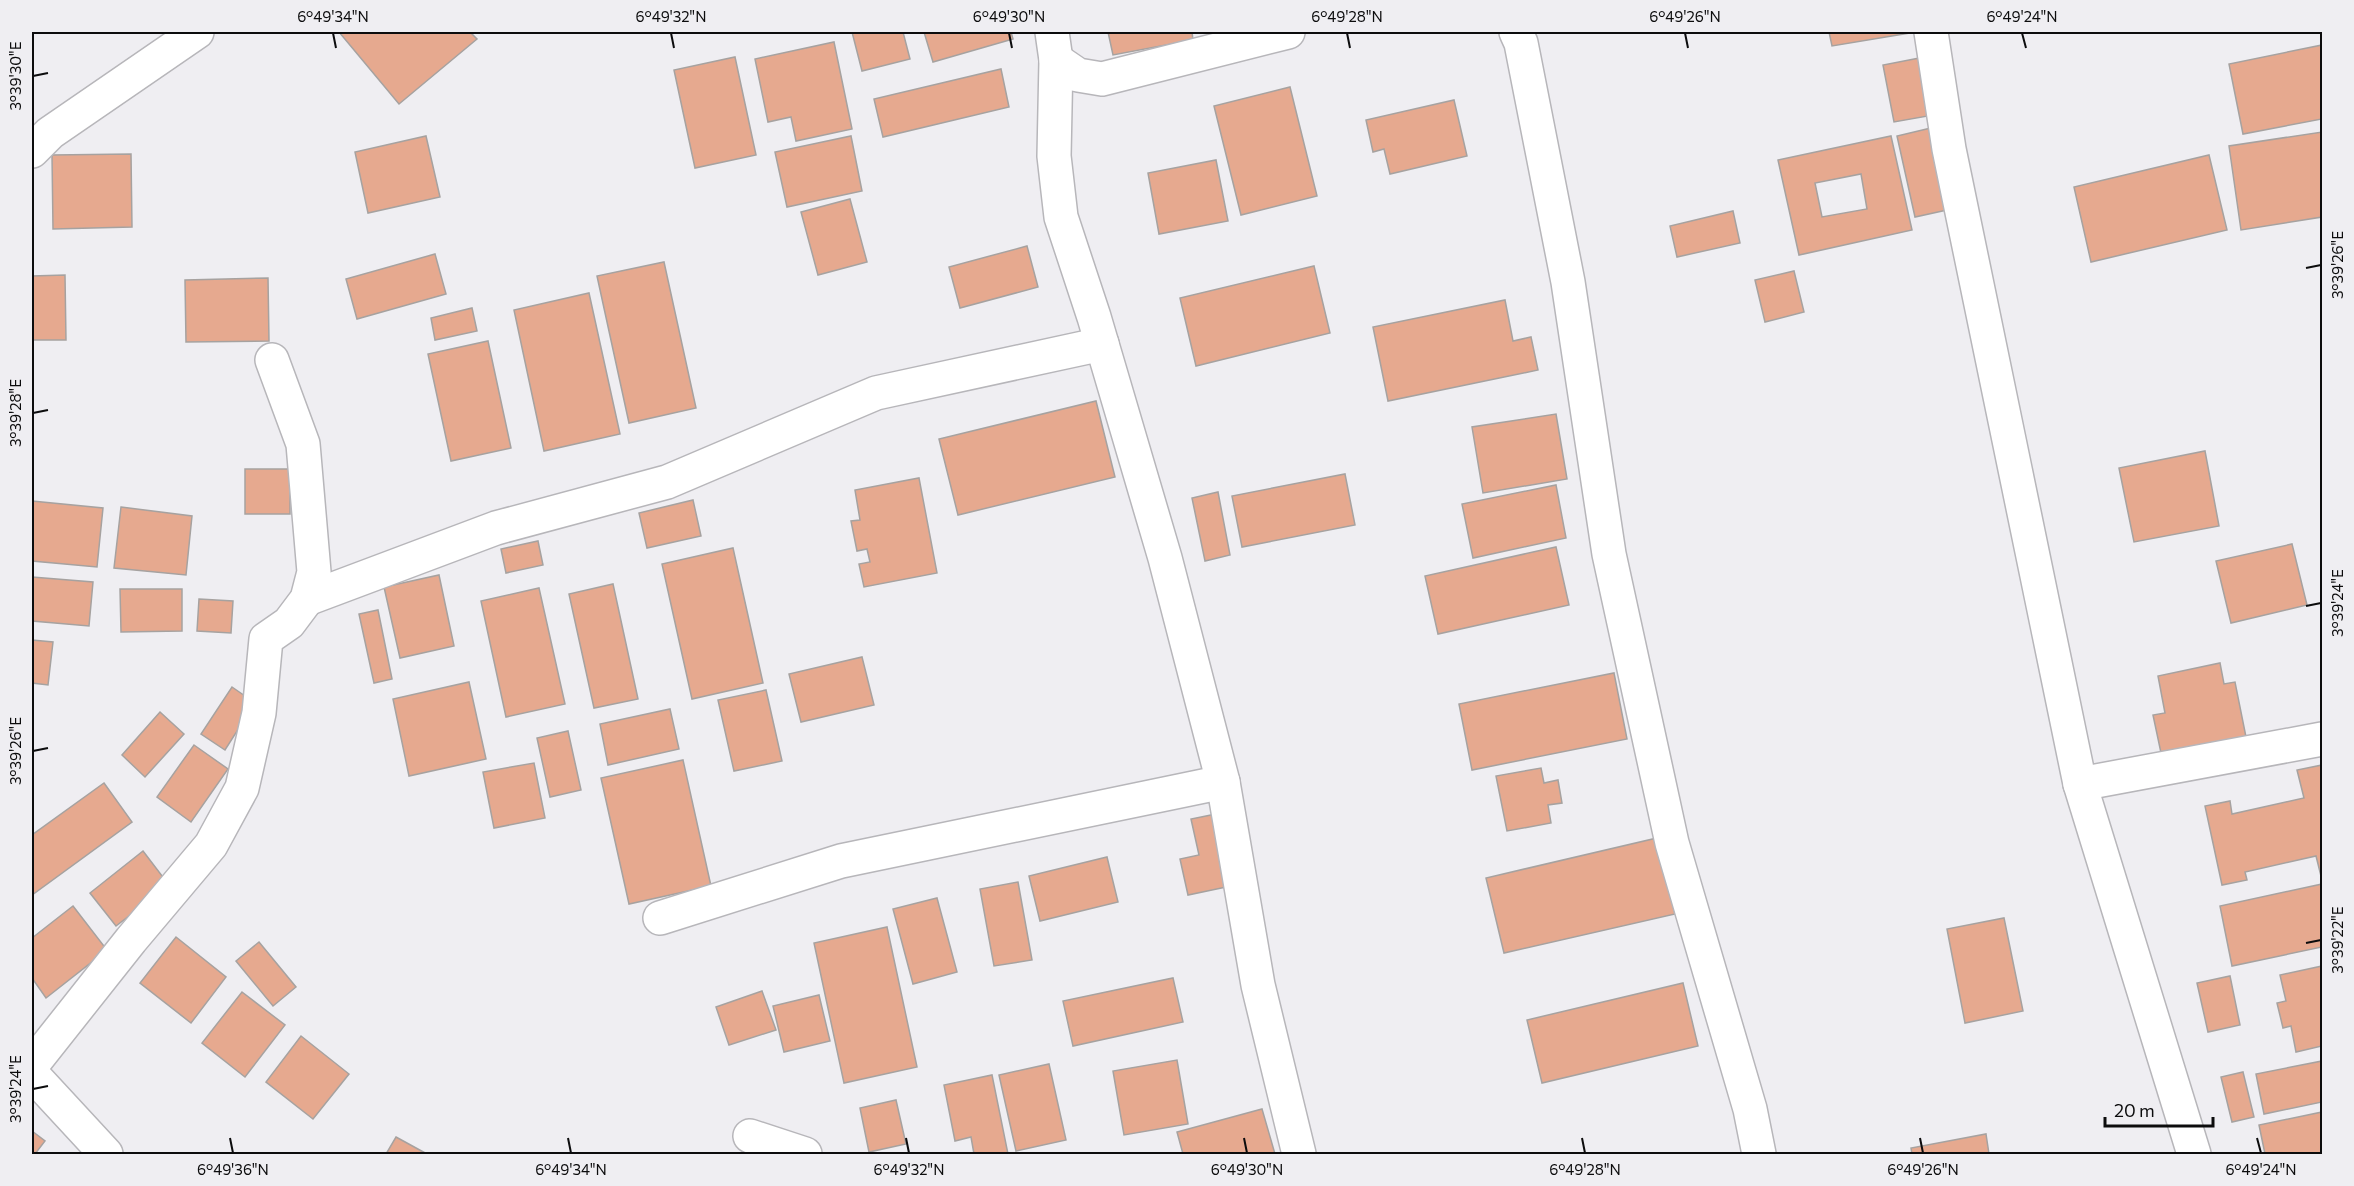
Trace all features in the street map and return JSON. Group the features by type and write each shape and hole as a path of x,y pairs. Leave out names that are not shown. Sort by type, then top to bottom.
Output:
{"street":[{"path":"32,151 50,133 197,32"},
{"path":"1054,46 1078,75 1102,79 1288,32"},
{"path":"1516,32 1521,44 1568,282 1609,554 1664,808 1675,854 1750,1108 1760,1155"},
{"path":"1931,32 1952,161 2080,784 2194,1155"},
{"path":"1054,46 1054,156 1061,217 1102,344 1165,558 1223,782 1258,985 1299,1155"},
{"path":"307,600 496,528 668,482 876,393 1102,344"},
{"path":"32,1065 131,940 211,845 242,788 259,713 266,639 289,623 307,600 314,572 303,444 272,360"},
{"path":"2080,784 2322,739"},
{"path":"660,918 841,861 1223,782"},
{"path":"32,1074 106,1155"},
{"path":"750,1136 805,1155"}],"building":[{"path":"339,32 470,32 477,39 399,104"},
{"path":"852,32 903,32 910,59 862,71"},
{"path":"924,32 1011,32 1013,39 933,62"},
{"path":"1108,32 1192,32 1193,40 1113,55"},
{"path":"1829,32 1916,32 1832,46"},
{"path":"834,42 852,129 796,141 791,117 768,122 755,59"},
{"path":"2322,45 2322,119 2243,134 2229,64"},
{"path":"1935,55 1945,113 1894,122 1883,65"},
{"path":"735,57 756,155 695,168 674,70"},
{"path":"1001,69 1009,107 883,137 874,99"},
{"path":"1290,87 1317,196 1241,215 1214,106"},
{"path":"1454,100 1467,156 1390,174 1384,149 1373,152 1366,120"},
{"path":"1952,123 1970,205 1915,217 1897,136"},
{"path":"2322,132 2322,217 2241,230 2229,146"},
{"path":"426,136 440,197 368,213 355,152"},
{"path":"851,136 862,191 787,207 775,152"},
{"path":"1891,136 1912,230 1799,255 1778,160","holes":["1861,174 1867,209 1822,217 1815,183"]},
{"path":"131,154 132,227 53,229 52,155"},
{"path":"2209,155 2227,230 2091,262 2074,187"},
{"path":"1216,160 1228,221 1159,234 1148,173"},
{"path":"850,199 867,262 818,275 801,212"},
{"path":"1733,211 1740,243 1677,257 1670,226"},
{"path":"1027,246 1038,287 960,308 949,267"},
{"path":"435,254 446,294 357,319 346,279"},
{"path":"664,262 696,408 629,423 597,276"},
{"path":"1314,266 1330,333 1196,366 1180,298"},
{"path":"1794,271 1804,312 1765,322 1755,280"},
{"path":"65,275 66,340 32,340 32,276"},
{"path":"268,278 269,341 186,342 185,280"},
{"path":"589,293 620,434 544,451 514,310"},
{"path":"1505,300 1513,341 1531,337 1538,370 1388,401 1373,327"},
{"path":"472,308 477,331 435,340 431,318"},
{"path":"488,341 511,448 451,461 428,354"},
{"path":"1096,401 1115,477 958,515 939,439"},
{"path":"1556,414 1567,479 1483,493 1472,427"},
{"path":"2205,451 2219,526 2134,542 2119,468"},
{"path":"245,469 290,469 290,514 245,514"},
{"path":"1345,474 1355,525 1242,547 1232,496"},
{"path":"919,478 937,573 864,587 859,564 870,562 867,549 857,551 851,521 860,520 855,490"},
{"path":"1556,485 1566,538 1473,558 1462,504"},
{"path":"1218,492 1230,555 1205,561 1192,498"},
{"path":"693,500 701,536 647,548 639,513"},
{"path":"32,501 103,508 97,567 32,561"},
{"path":"121,507 192,516 186,575 114,568"},
{"path":"538,541 543,565 506,573 501,549"},
{"path":"2292,544 2307,605 2231,623 2216,561"},
{"path":"1556,547 1569,605 1438,634 1425,576"},
{"path":"733,548 763,683 692,699 662,564"},
{"path":"439,575 454,646 400,658 384,587"},
{"path":"32,577 93,582 89,626 32,621"},
{"path":"613,584 638,699 594,708 569,594"},
{"path":"539,588 565,704 506,717 481,601"},
{"path":"120,589 182,589 182,631 121,632"},
{"path":"199,599 233,601 231,633 197,631"},
{"path":"378,610 392,679 374,683 359,614"},
{"path":"32,640 53,642 48,685 32,683"},
{"path":"862,657 874,705 801,722 789,674"},
{"path":"2220,663 2224,684 2235,682 2246,737 2161,753 2153,715 2165,713 2158,676"},
{"path":"1614,673 1627,739 1472,770 1459,704"},
{"path":"469,682 486,759 409,776 393,699"},
{"path":"232,687 255,703 225,750 201,734"},
{"path":"766,690 782,761 734,771 718,700"},
{"path":"670,709 679,749 608,765 600,724"},
{"path":"160,712 184,734 145,777 122,755"},
{"path":"568,731 581,790 550,797 537,738"},
{"path":"194,745 228,769 191,822 157,797"},
{"path":"683,760 711,886 629,904 601,778"},
{"path":"534,763 545,818 494,828 483,772"},
{"path":"2322,765 2322,880 2316,856 2245,872 2247,880 2222,885 2205,806 2230,801 2232,814 2304,798 2297,770"},
{"path":"1541,768 1544,783 1558,780 1562,803 1548,805 1551,823 1507,831 1496,776"},
{"path":"104,783 132,822 32,895 32,835"},
{"path":"1221,813 1236,885 1188,895 1180,859 1199,855 1191,819"},
{"path":"1657,838 1675,914 1504,953 1486,878"},
{"path":"143,851 169,885 116,926 90,893"},
{"path":"1107,857 1118,902 1040,921 1029,876"},
{"path":"1018,882 1032,960 994,966 980,889"},
{"path":"2322,884 2322,947 2232,966 2220,906"},
{"path":"937,898 957,972 913,984 893,909"},
{"path":"73,906 107,950 46,998 32,978 32,938"},
{"path":"2004,918 2023,1011 1965,1023 1947,929"},
{"path":"887,927 917,1067 844,1083 814,943"},
{"path":"176,937 226,977 191,1023 140,983"},
{"path":"259,942 296,987 273,1006 236,961"},
{"path":"2322,966 2322,1046 2296,1052 2291,1026 2283,1028 2277,1003 2286,1001 2280,975"},
{"path":"2230,976 2240,1025 2208,1032 2197,983"},
{"path":"1173,978 1183,1022 1073,1046 1063,1001"},
{"path":"1683,983 1698,1046 1542,1083 1527,1020"},
{"path":"762,991 776,1030 729,1045 716,1007"},
{"path":"242,992 285,1025 245,1077 202,1043"},
{"path":"819,995 830,1041 784,1052 773,1006"},
{"path":"301,1036 349,1074 313,1119 266,1082"},
{"path":"1177,1060 1188,1124 1124,1135 1113,1071"},
{"path":"2322,1061 2322,1102 2264,1114 2256,1074"},
{"path":"1049,1064 1066,1140 1016,1151 999,1075"},
{"path":"2243,1072 2254,1117 2232,1122 2221,1077"},
{"path":"992,1075 1008,1154 974,1154 971,1137 955,1141 944,1085"},
{"path":"896,1100 906,1144 869,1152 860,1108"},
{"path":"1262,1109 1275,1154 1183,1154 1177,1132"},
{"path":"2322,1112 2322,1154 2265,1154 2259,1125"},
{"path":"32,1131 45,1141 35,1154 32,1154"},
{"path":"1986,1134 1989,1154 1912,1154 1911,1148"},
{"path":"396,1137 427,1154 386,1154"}]}
